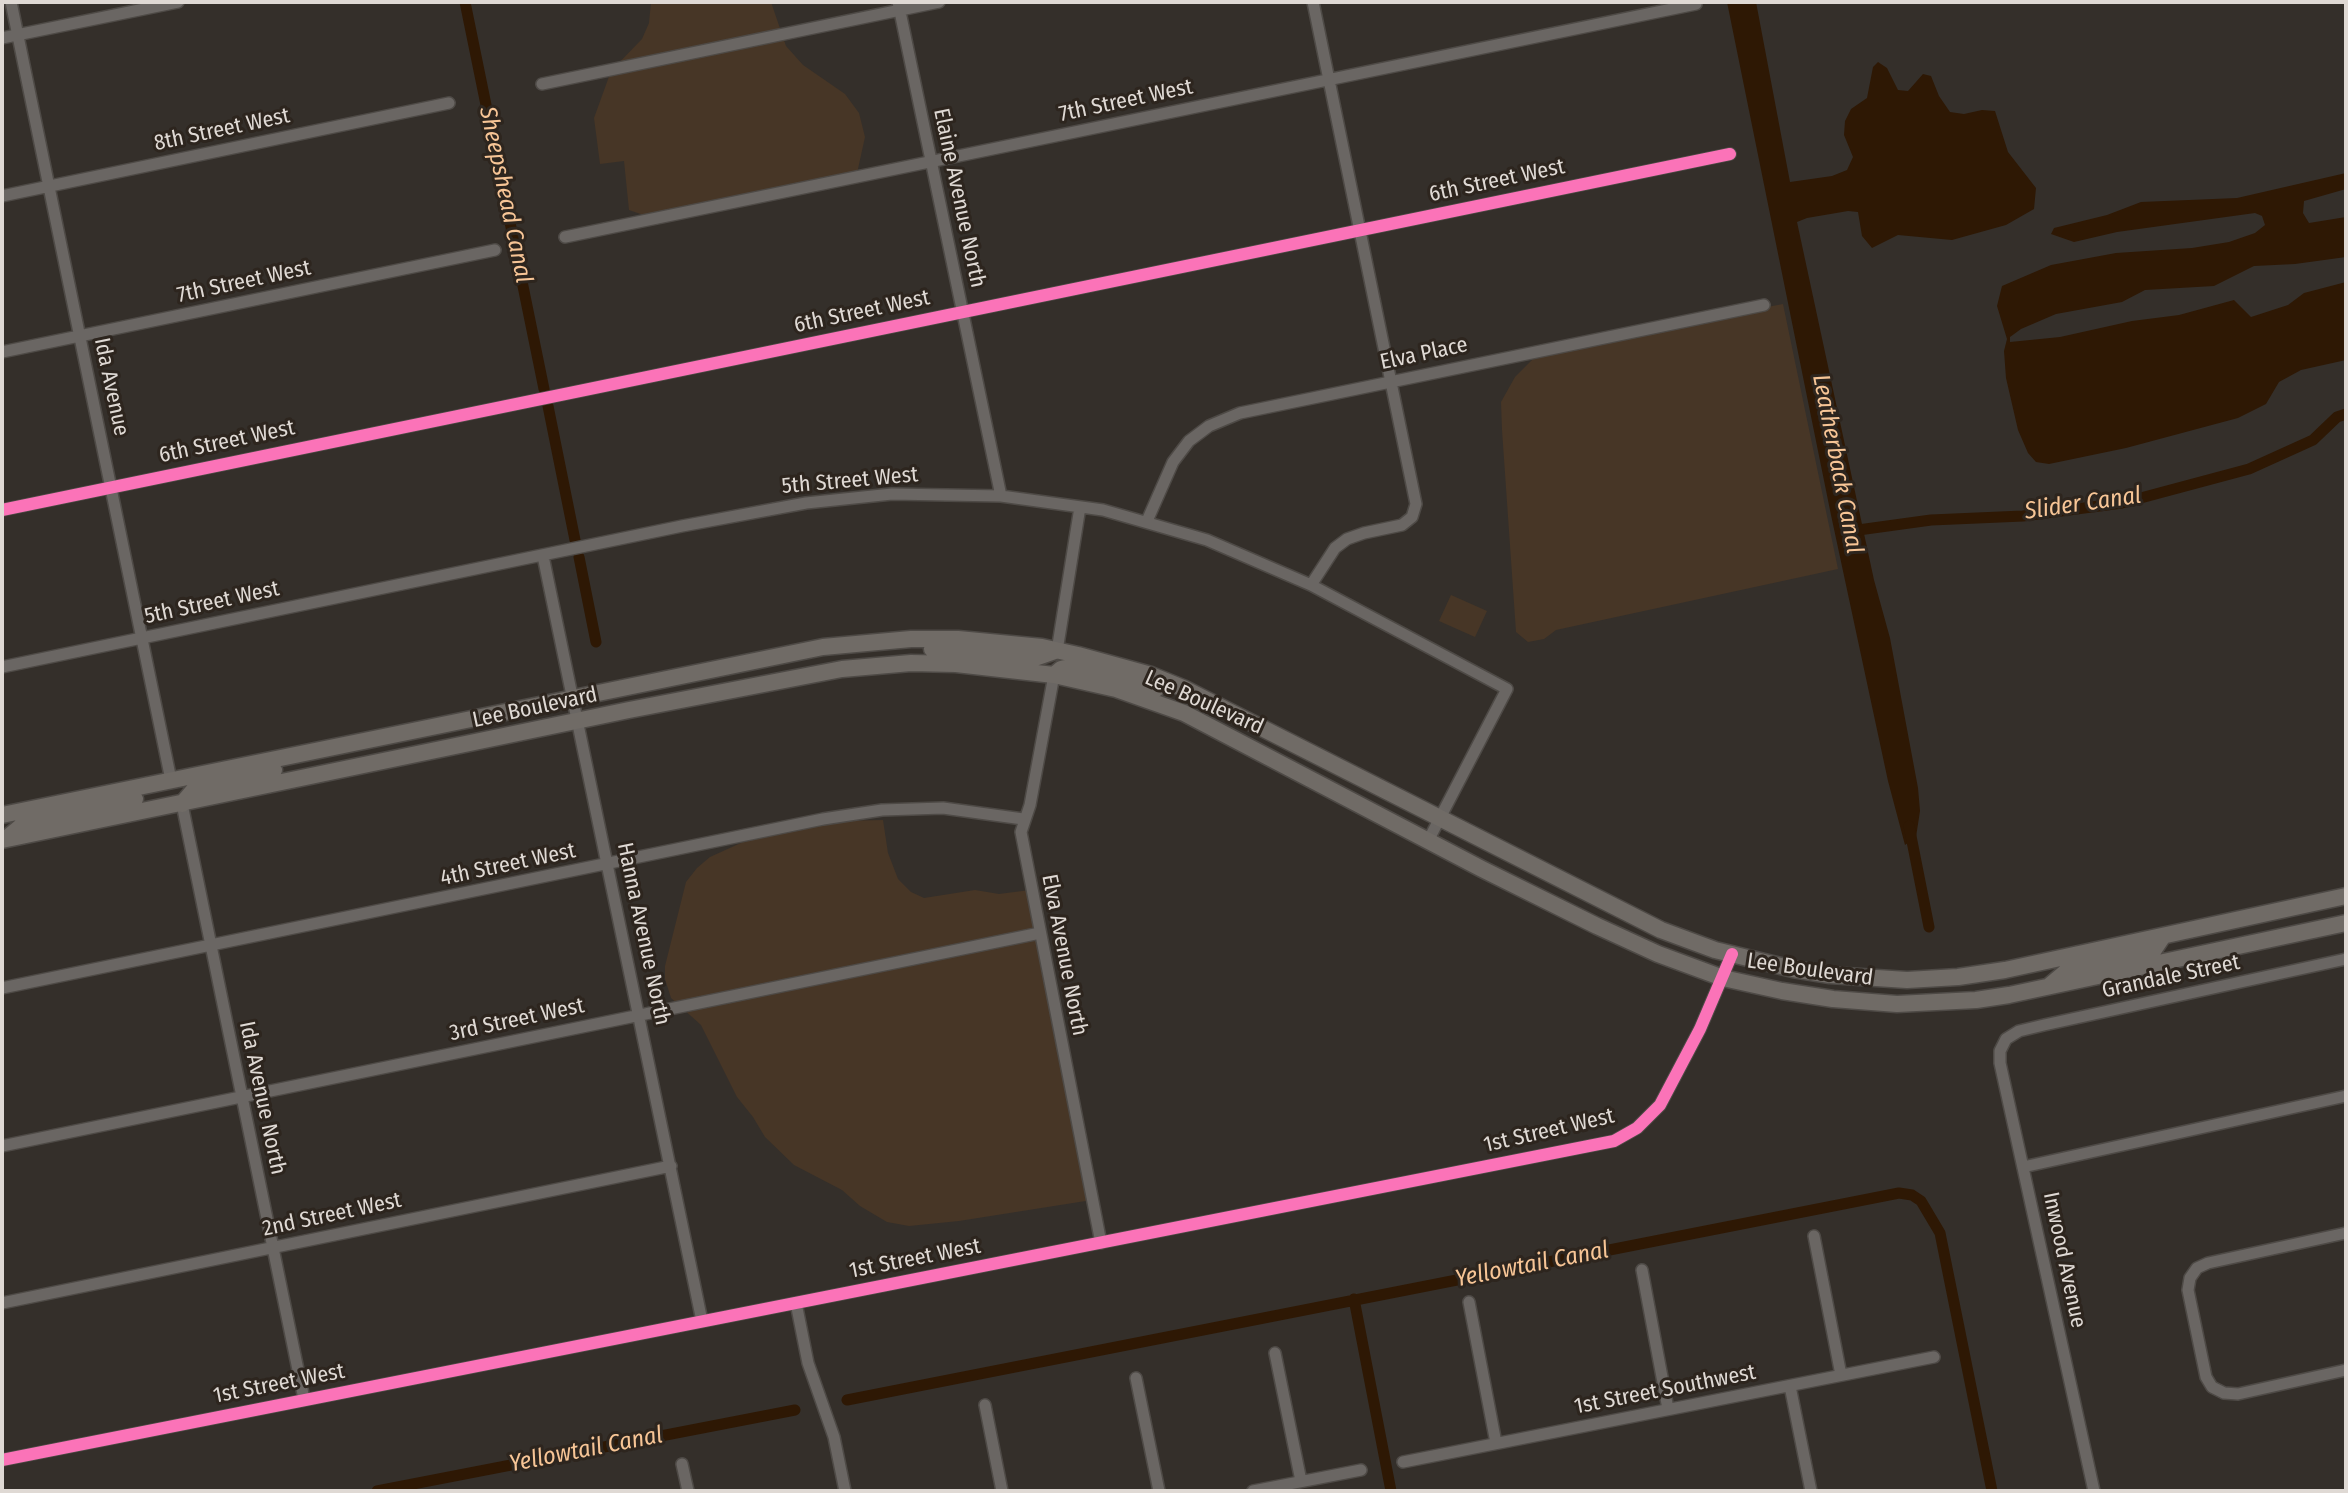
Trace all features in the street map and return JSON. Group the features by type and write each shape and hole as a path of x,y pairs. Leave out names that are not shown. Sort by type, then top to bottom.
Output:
{"main road":[{"name":"Lee Boulevard","path":"2,815 823,647 864,642 958,639 1003,642 1057,651 1151,675 1183,688 1661,930 1732,954 1793,969 1830,975 1907,980 2005,970 2346,896"},
{"path":"863,667 885,651 953,650 1035,658 1057,651"},
{"name":"Lee Boulevard","path":"4,840 579,721 863,667 956,664 1054,675 1116,689 1195,718 1428,841 1658,954 1723,978 1833,999 1897,1004 1976,1000 2346,923"},
{"path":"1054,675 1061,669 1073,666 1151,687 1231,719 1244,719"},
{"path":"182,804 203,785 320,760 333,747"},
{"path":"4,840 26,822 147,796 162,791 171,780"},
{"path":"2048,987 2068,970 2153,951 2163,936"}],"street":[{"name":"Ida Avenue","path":"11,2 171,780"},
{"path":"2,38 178,2"},
{"path":"542,84 899,6 939,2"},
{"path":"1311,585 1335,548 1347,539 1364,533 1402,525 1412,517 1416,504 1313,2"},
{"name":"7th Street West","path":"565,237 1696,4"},
{"name":"Elaine Avenue North","path":"899,6 1001,496"},
{"name":"8th Street West","path":"2,196 449,103"},
{"name":"6th Street West","path":"2,510 1730,154"},
{"name":"7th Street West","path":"2,352 495,250"},
{"name":"Elva Place","path":"1147,521 1173,462 1189,441 1209,426 1253,409 1764,305"},
{"name":"5th Street West","path":"2,667 719,518 838,498 939,493 1001,496 1080,507 1147,521 1233,550 1311,585 1507,689 1428,841"},
{"path":"1057,651 1080,507"},
{"name":"Hanna Avenue North","path":"543,556 702,1321"},
{"name":"Elva Avenue North","path":"1054,675 1032,795 1023,819 1023,851 1101,1243"},
{"name":"Ida Avenue North","path":"182,804 304,1399"},
{"name":"4th Street West","path":"2,988 823,819 882,810 943,808 1023,819"},
{"name":"3rd Street West","path":"2,1146 1040,933"},
{"name":"1st Street West","path":"2,1460 1614,1141 1637,1128 1660,1105 1700,1029 1732,954"},
{"name":"Grandale Street","path":"2006,1039 2019,1031 2044,1025 2346,959"},
{"name":"Inwood Avenue","path":"2006,1039 2000,1051 2000,1063 2094,1491"},
{"path":"2023,1167 2346,1096"},
{"name":"2nd Street West","path":"2,1303 671,1166"},
{"path":"2346,1233 2208,1263 2197,1268 2190,1278 2188,1290 2206,1377 2212,1387 2224,1393 2238,1394 2346,1370"},
{"path":"1814,1236 1841,1375"},
{"path":"1642,1270 1668,1409"},
{"path":"1469,1302 1496,1443"},
{"path":"796,1303 808,1363 834,1437 845,1491"},
{"path":"1275,1353 1301,1481"},
{"name":"1st Street Southwest","path":"1403,1462 1934,1357"},
{"path":"1136,1378 1159,1491"},
{"path":"1790,1386 1811,1491"},
{"path":"985,1405 1002,1491"},
{"path":"682,1464 688,1491"},
{"path":"1253,1491 1361,1470"}],"shaded area":[{"path":"651,2 771,2 786,46 803,65 845,94 859,113 865,137 856,178 655,219 629,210 624,161 600,164 594,118 611,71 642,39 649,23"},
{"path":"1783,304 1838,569 1556,630 1544,639 1528,642 1516,632 1502,430 1501,402 1515,377 1532,360 1565,346"},
{"path":"1451,595 1487,611 1475,637 1439,621"},
{"path":"883,820 888,853 898,879 911,892 924,898 975,890 999,894 1030,890 1092,1200 959,1221 909,1226 887,1222 860,1206 842,1190 794,1165 765,1137 737,1097 701,1025 671,998 665,966 686,882 710,857 743,842 837,821"}],"water":[{"path":"1727,2 1756,2 1790,182 1832,176 1847,170 1853,157 1844,135 1845,121 1851,109 1867,98 1873,67 1878,62 1887,68 1898,90 1908,91 1923,74 1931,76 1950,112 1995,111 2008,152 2036,188 2034,209 2006,225 1952,240 1898,235 1872,248 1862,236 1858,212 1848,211 1797,222 1874,580 1890,638 1918,788 1920,811 1916,837 1905,845 1888,781 1831,515"},
{"path":"2346,173 2346,189 2304,201 2303,213 2309,223 2346,217 2346,257 2254,266 2214,286 2145,290 2122,302 2056,314 2021,329 2010,337 2010,342 2060,337 2132,321 2179,315 2234,300 2251,317 2288,305 2304,293 2346,282 2346,360 2301,370 2279,382 2266,404 2238,418 2126,448 2049,464 2036,462 2028,453 2018,430 2006,378 2004,351 2007,339 1997,306 2002,286 2051,265 2116,253 2229,242 2255,233 2265,225 2262,216 2255,213 2117,232 2074,242 2051,234 2054,228 2107,215 2141,202 2237,198"}],"waterway":[{"name":"Sheepshead Canal","path":"465,2 544,389"},
{"name":"Sheepshead Canal","path":"548,406 575,540"},
{"name":"Slider Canal","path":"1851,531 1931,520 2023,516 2122,503 2249,469 2313,440 2337,417 2346,414"},
{"name":"Sheepshead Canal","path":"579,557 596,642"},
{"name":"Leatherback Canal","path":"1909,826 1929,927"},
{"name":"Yellowtail Canal","path":"847,1400 1899,1193 1912,1195 1921,1201 1940,1233 1992,1491"},
{"path":"1354,1299 1391,1491"},
{"name":"Yellowtail Canal","path":"377,1491 795,1410"}],"cycle path":[{"path":"2,510 1730,154"},
{"path":"2,1460 1614,1141 1637,1128 1660,1105 1700,1029 1732,954"}]}
